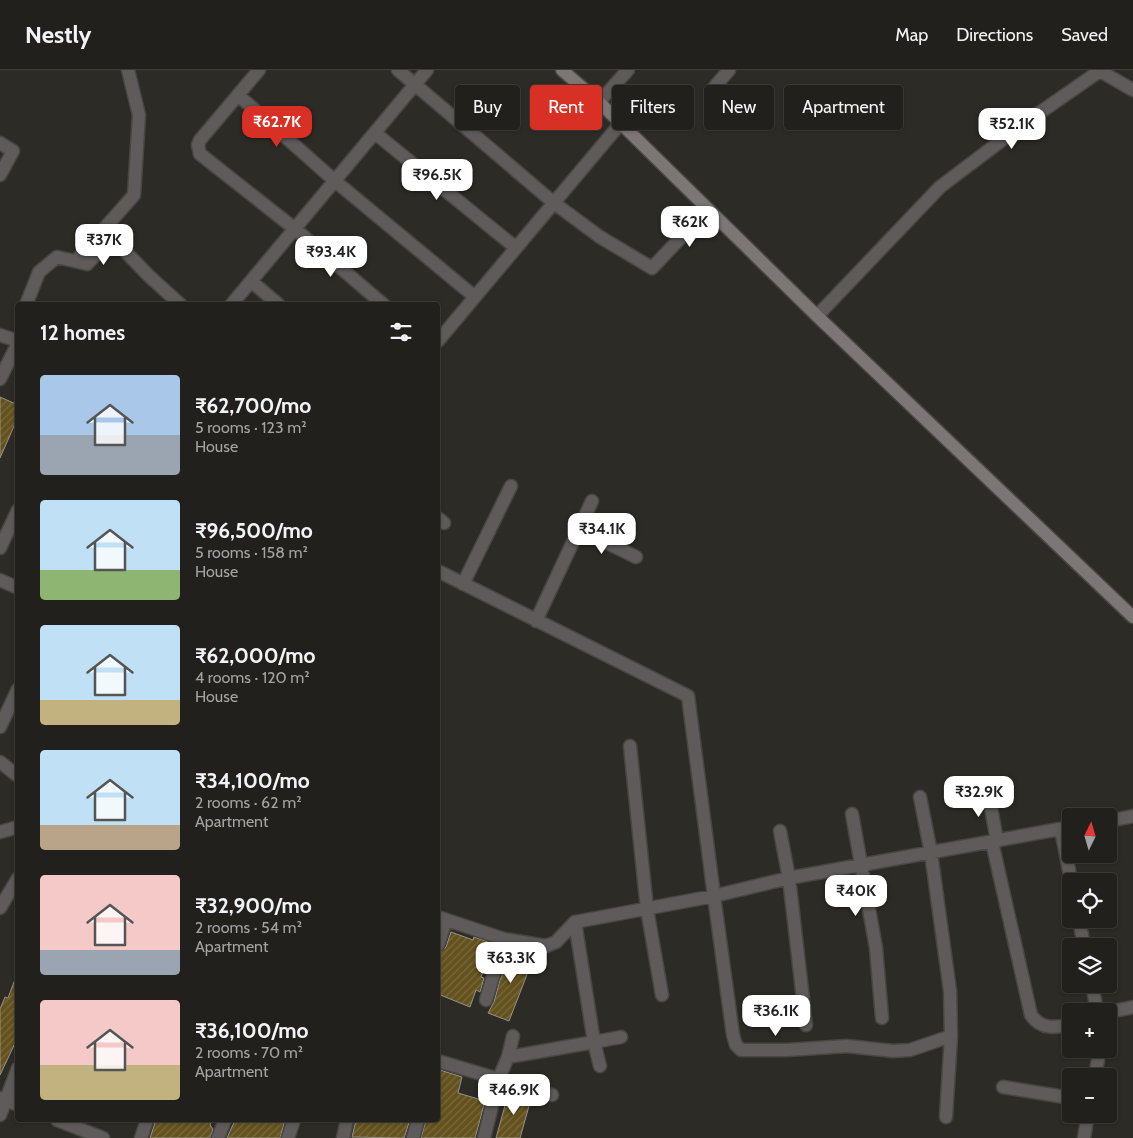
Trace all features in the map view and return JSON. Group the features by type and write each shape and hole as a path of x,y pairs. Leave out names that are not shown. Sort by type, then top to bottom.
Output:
{"main road":[{"path":"562,70 579,85"},
{"path":"602,106 612,116"},
{"path":"626,130 817,316 1133,616"}],"street":[{"path":"87,264 80,256 134,195 139,115 128,70"},
{"path":"259,70 200,140 198,145 200,154 294,229 380,302"},
{"path":"398,70 554,203 600,237 652,268 708,209"},
{"path":"234,302 428,70"},
{"path":"602,98 628,70"},
{"path":"716,85 729,70"},
{"path":"817,316 940,187 1022,125 1100,70 1133,90"},
{"path":"238,95 335,181 475,297"},
{"path":"440,339 615,130"},
{"path":"375,133 516,248"},
{"path":"0,143 13,151 0,175"},
{"path":"87,264 107,243 119,245 178,302"},
{"path":"27,302 39,272 57,257 87,264"},
{"path":"251,281 276,302"},
{"path":"0,335 15,341"},
{"path":"0,379 15,348"},
{"path":"463,584 511,486"},
{"path":"536,621 592,501"},
{"path":"0,548 15,516"},
{"path":"579,529 636,557"},
{"path":"440,572 688,696 733,1035 736,1045 741,1050 787,1050 847,1046 893,1051 910,1050 951,1036"},
{"path":"0,580 15,587"},
{"path":"0,727 15,695"},
{"path":"630,746 647,909 662,995"},
{"path":"0,762 15,774"},
{"path":"988,792 995,841 1031,1015 1035,1021 1043,1026 1062,1027"},
{"path":"920,797 931,853 950,991 951,1036 946,1117"},
{"path":"852,814 876,948 882,1018"},
{"path":"1118,819 1133,817"},
{"path":"0,832 15,828"},
{"path":"440,932 442,919 504,939 546,946 556,942 575,922 714,896 789,878 1062,829"},
{"path":"780,831 789,878 806,1025"},
{"path":"0,908 15,883"},
{"path":"575,922 594,1042 600,1066"},
{"path":"486,1000 504,939"},
{"path":"1117,1010 1133,1007"},
{"path":"484,1138 499,1078 508,1057 513,1036"},
{"path":"508,1057 621,1037"},
{"path":"440,1062 552,1095"},
{"path":"0,1115 8,1101 15,1078"},
{"path":"1003,1088 1062,1097"},
{"path":"141,1138 146,1122"},
{"path":"218,1138 224,1122"},
{"path":"288,1138 293,1122"},
{"path":"342,1138 346,1122"},
{"path":"413,1138 417,1122"},
{"path":"66,1138 72,1123 103,1138"},
{"path":"1084,1138 1086,1123"}],"building":[{"path":"0,397 15,404 15,424 0,458"},
{"path":"451,932 473,940 474,937 494,944 481,977 484,978 480,992 476,990 470,1007 440,995 440,955 446,947"},
{"path":"513,949 535,954 509,1021 488,1013 494,1002 500,980"},
{"path":"15,979 15,1043 0,1075 0,1009 5,997 8,998"},
{"path":"440,1070 462,1077 458,1093 485,1101 475,1138 421,1138 425,1122 440,1122"},
{"path":"509,1091 531,1097 529,1106 520,1138 496,1138"},
{"path":"155,1122 211,1122 210,1125 213,1129 210,1138 150,1138"},
{"path":"234,1122 284,1122 280,1138 227,1138"},
{"path":"356,1122 409,1122 404,1138 352,1137"}]}
